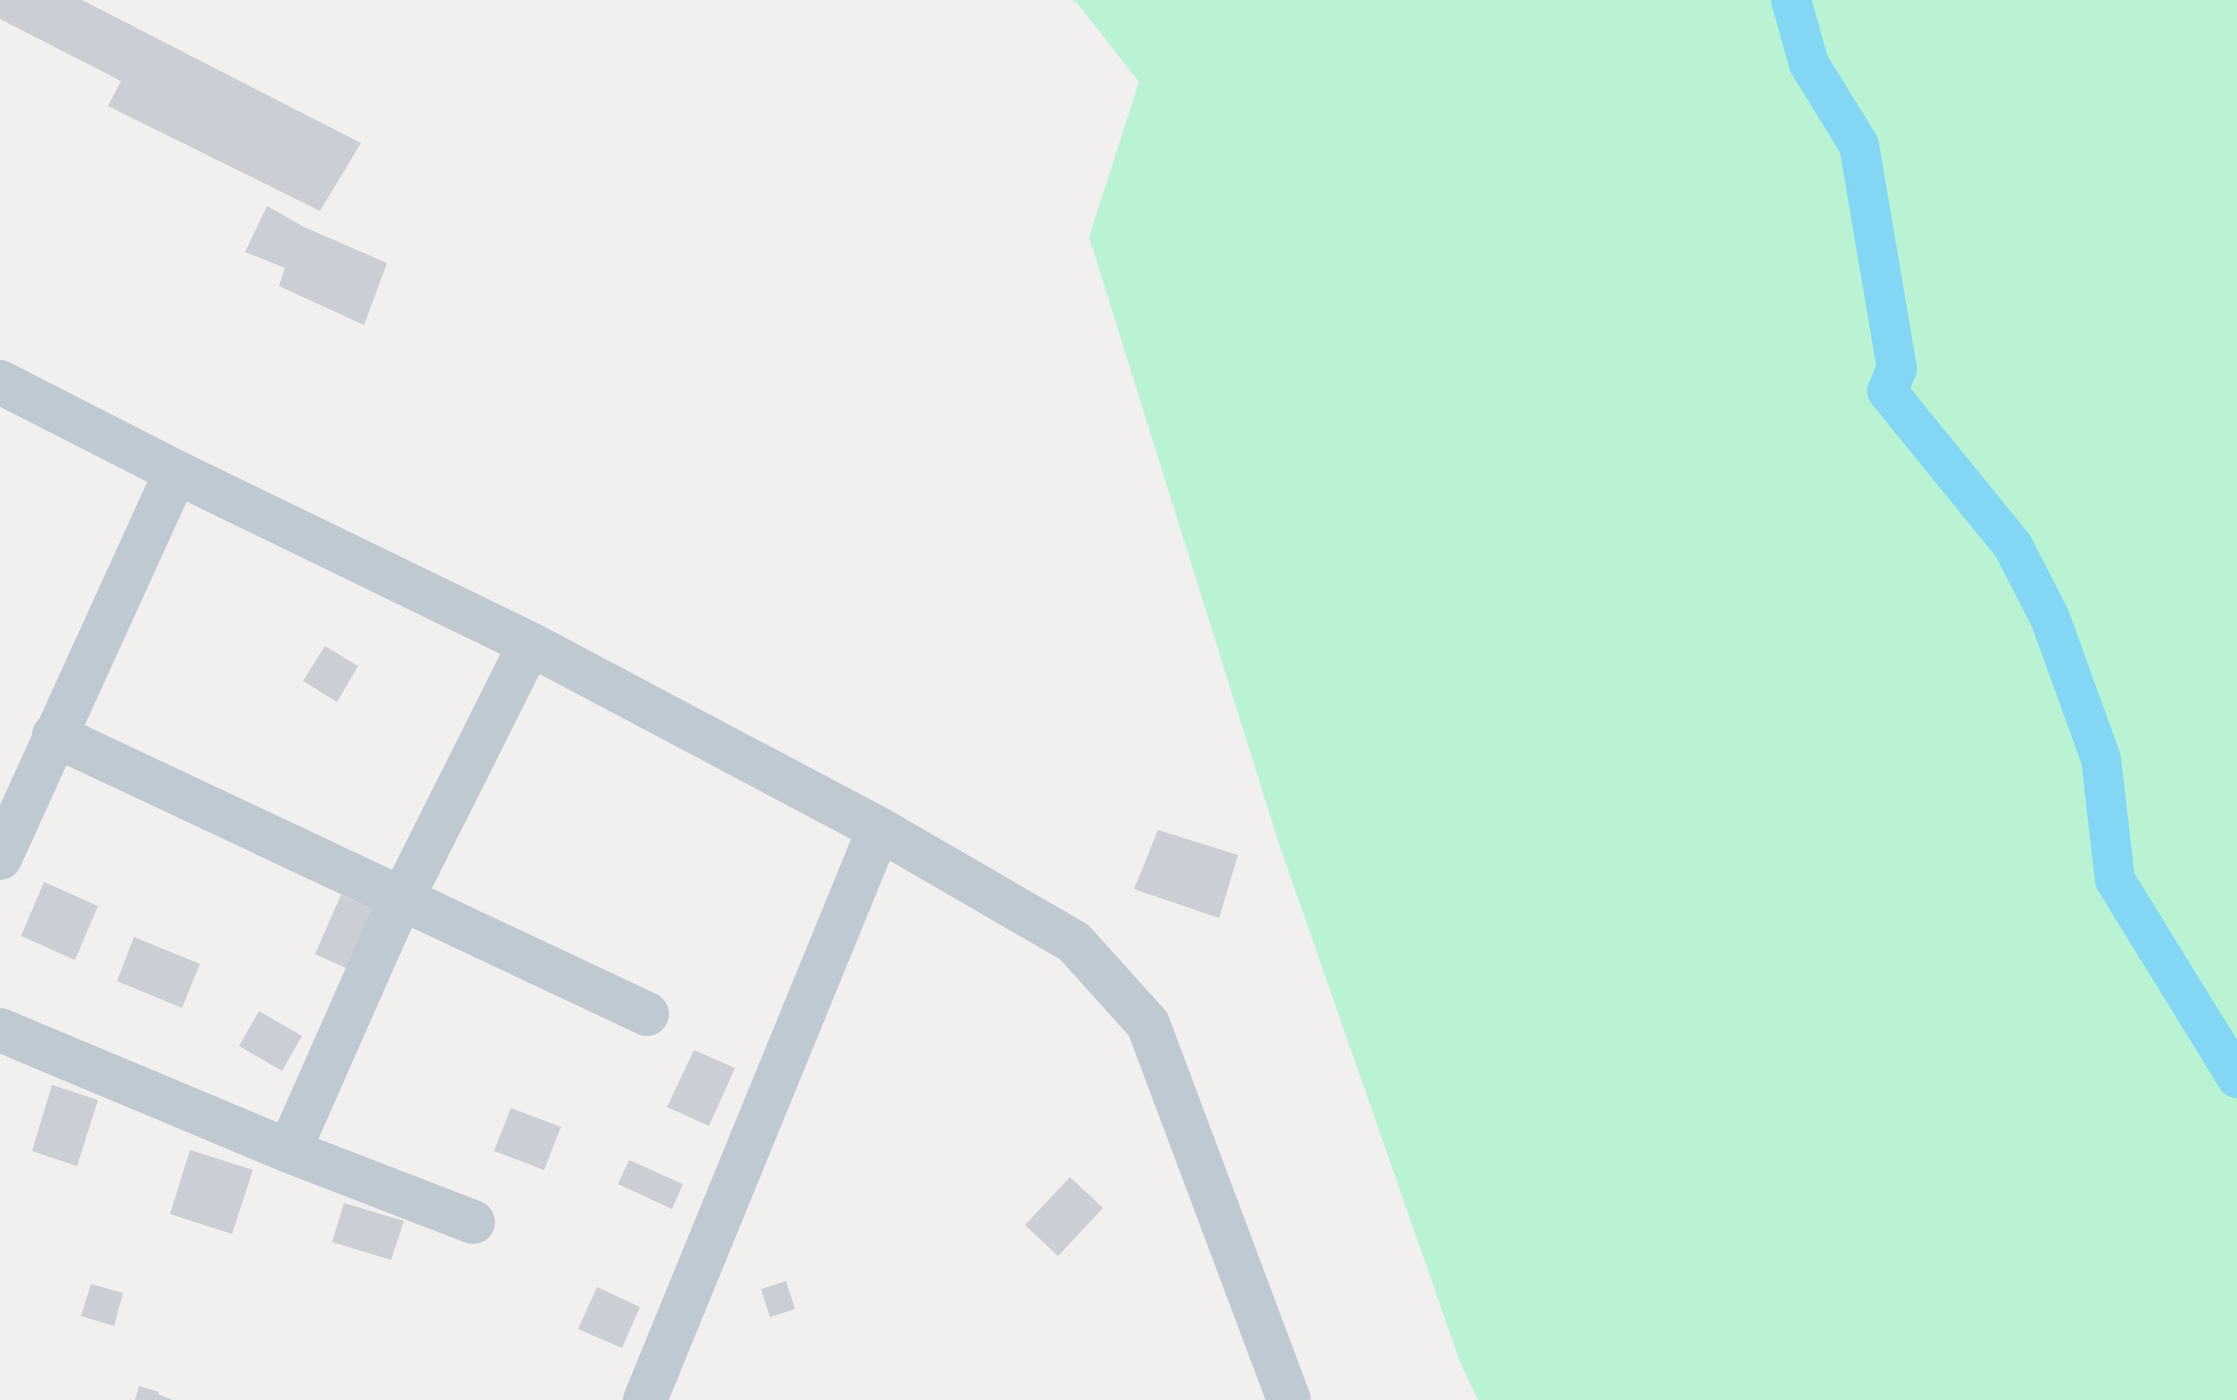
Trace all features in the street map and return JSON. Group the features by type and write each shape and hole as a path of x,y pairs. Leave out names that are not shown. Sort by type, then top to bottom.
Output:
{"street":[{"path":"0,382 176,472 530,644 879,829 1074,942 1148,1024 1289,1400"},
{"path":"0,858 176,472"},
{"path":"289,1151 402,900 530,644"},
{"path":"54,735 647,1014"},
{"path":"645,1400 879,829"},
{"path":"0,1030 289,1151 473,1222"}],"green space":[{"path":"1072,0 2237,0 2237,1400 1478,1400 1460,1362 1279,844 1089,237 1139,82"}],"building":[{"path":"0,0 82,0 361,143 320,211 108,106 121,81 0,19"},
{"path":"267,206 304,227 387,263 364,325 279,286 285,268 245,252"},
{"path":"325,646 358,666 337,702 303,681"},
{"path":"1158,830 1238,855 1219,918 1134,889"},
{"path":"44,882 98,906 75,960 21,936"},
{"path":"341,895 375,910 348,969 315,954"},
{"path":"134,937 200,964 182,1008 117,981"},
{"path":"259,1011 302,1036 282,1071 239,1046"},
{"path":"694,1050 735,1068 709,1126 667,1107"},
{"path":"52,1085 98,1100 77,1166 32,1151"},
{"path":"511,1108 561,1127 544,1170 494,1151"},
{"path":"190,1150 253,1170 232,1234 170,1214"},
{"path":"629,1160 683,1184 672,1209 618,1184"},
{"path":"1070,1177 1103,1208 1058,1256 1025,1225"},
{"path":"344,1203 404,1221 391,1260 332,1242"},
{"path":"786,1281 795,1309 770,1317 761,1289"},
{"path":"91,1284 123,1293 114,1326 81,1316"},
{"path":"597,1287 640,1307 622,1348 578,1329"},
{"path":"139,1386 159,1392 173,1400 135,1400"}],"waterway":[{"path":"1791,0 1809,64 1859,145 1897,369 1887,391 2013,546 2050,618 2101,759 2115,880 2237,1078"}]}
